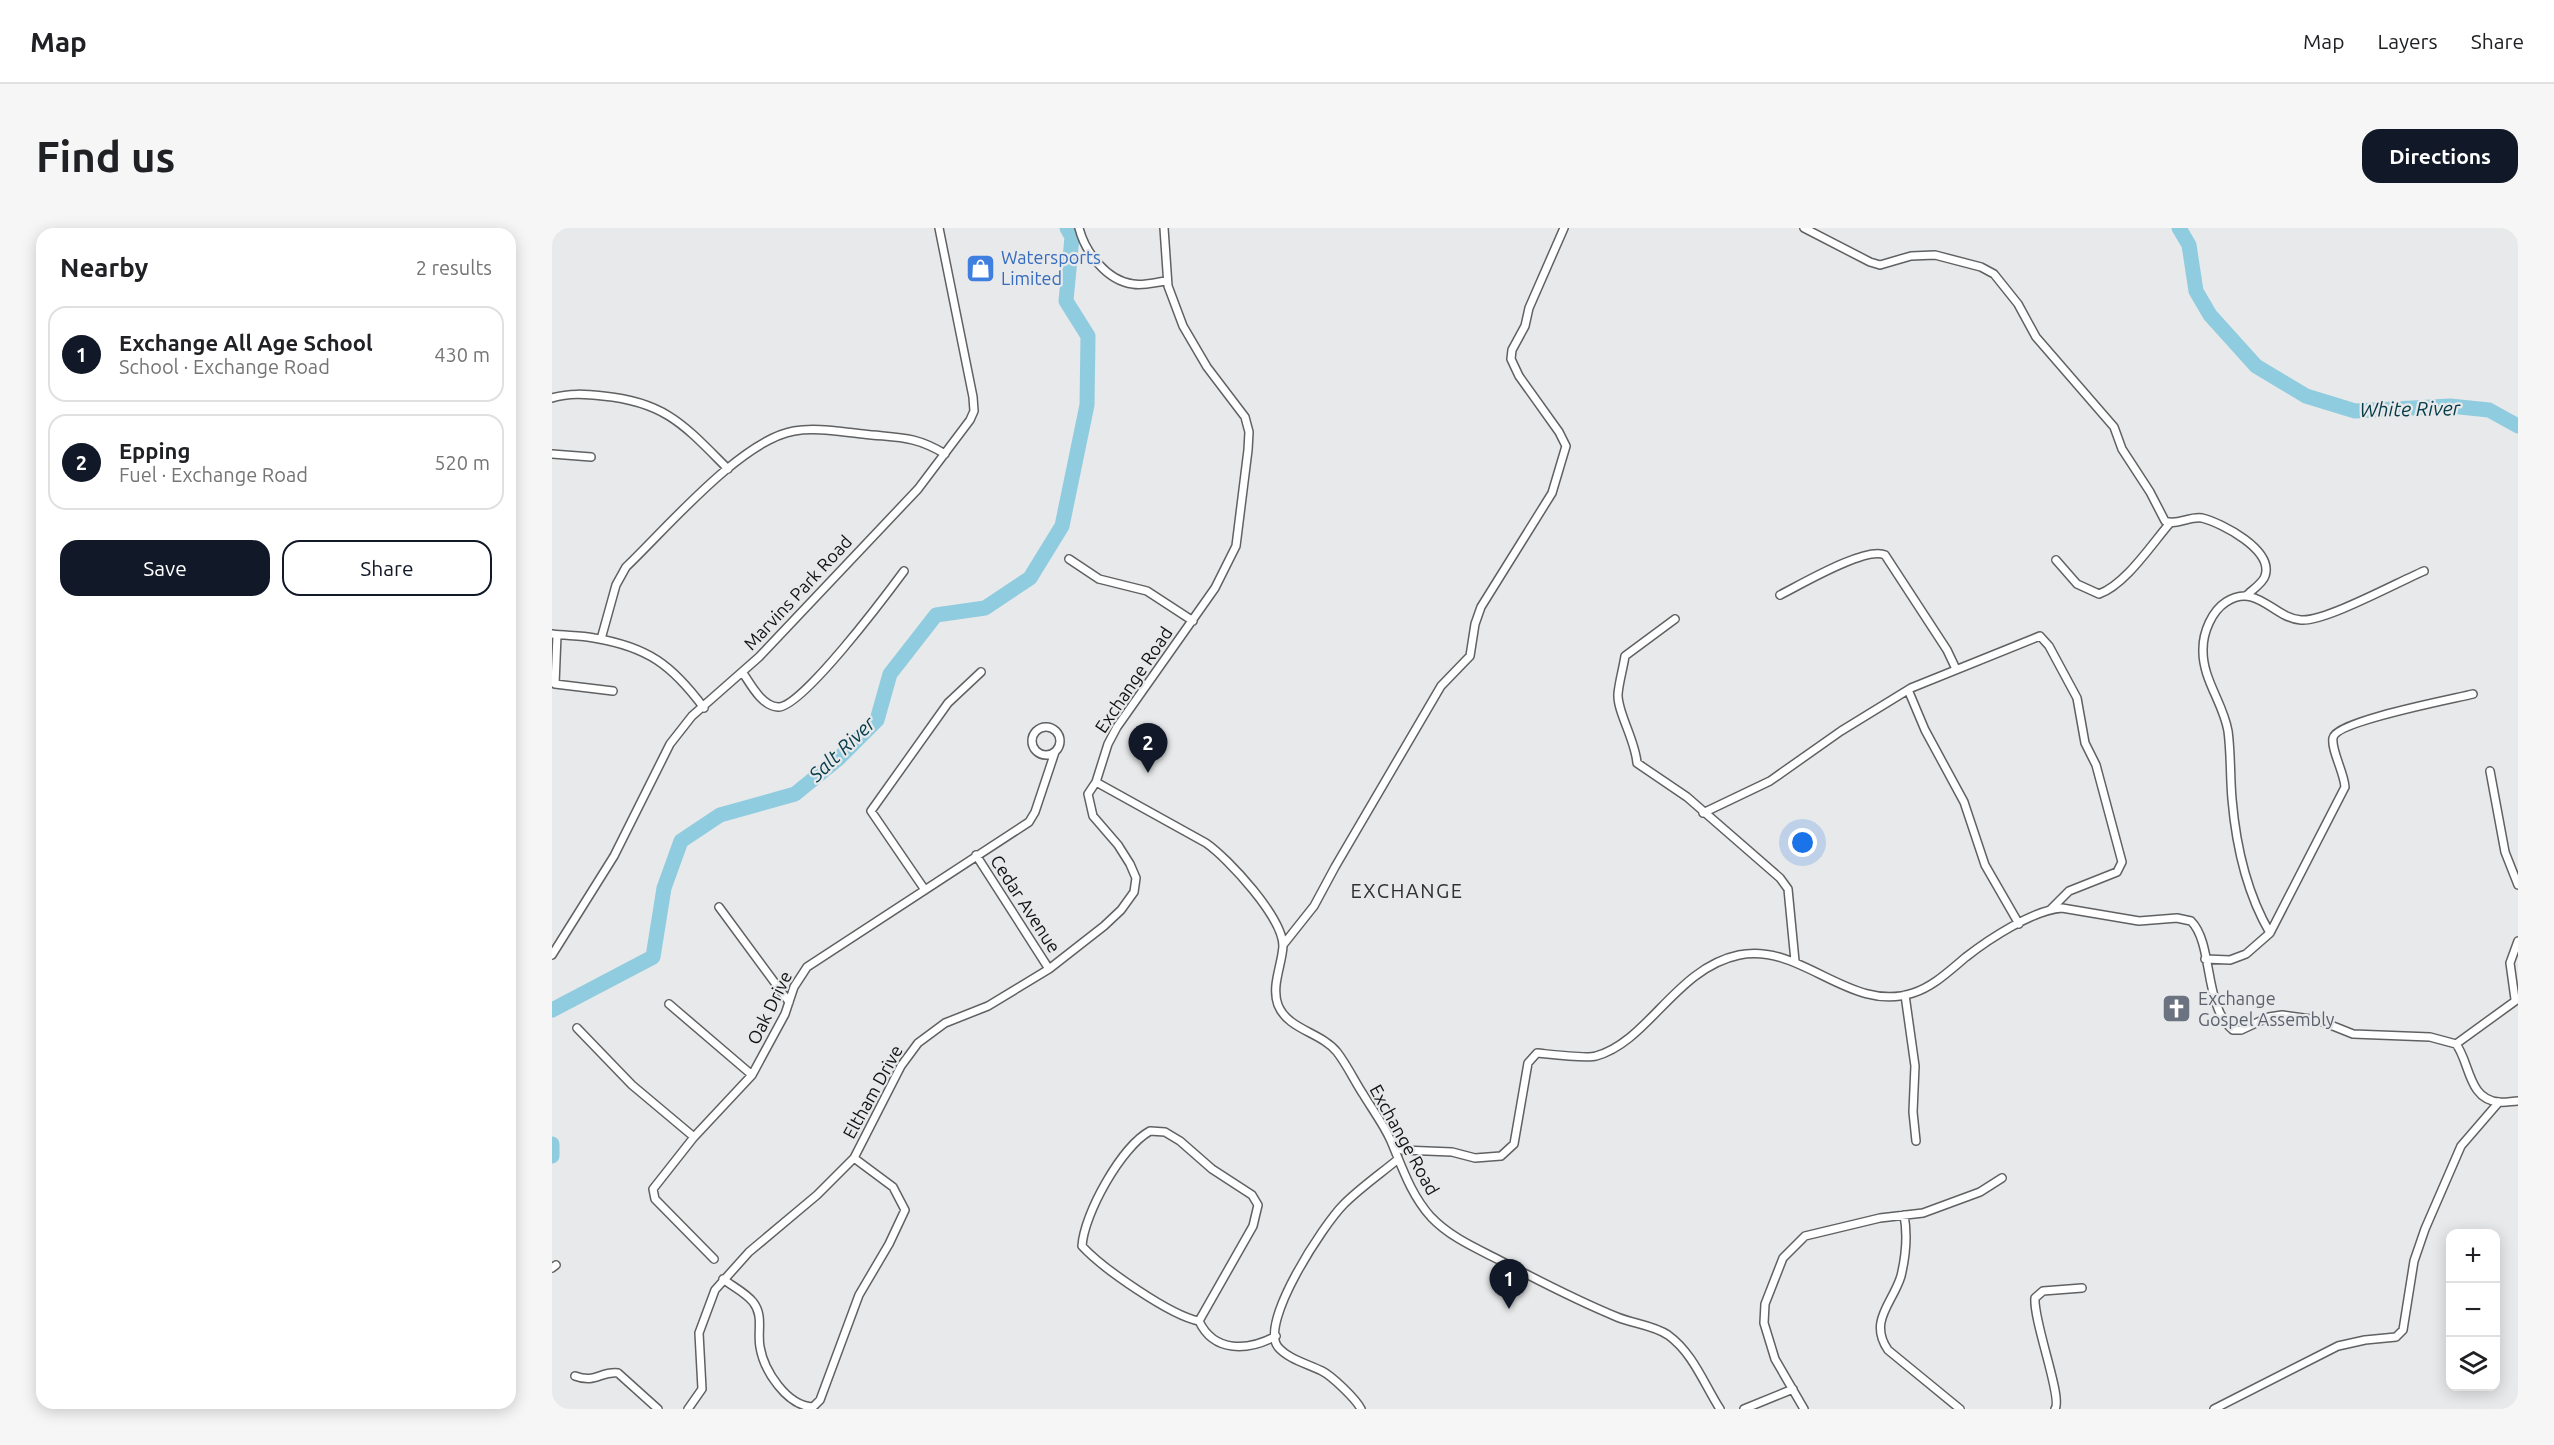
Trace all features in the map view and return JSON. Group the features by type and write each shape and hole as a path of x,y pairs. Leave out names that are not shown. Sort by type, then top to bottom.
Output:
{"street":[{"name":"Marvins Park Road","path":"552,955 614,856 640,807 662,755 692,716 743,673 918,489 970,420 974,409 939,228"},
{"path":"1079,228 1095,260 1120,280 1134,284 1167,281"},
{"name":"Exchange Road","path":"1095,782 1108,744 1117,727 1215,588 1236,546 1248,432 1243,413 1207,367 1183,326 1167,281 1164,228"},
{"path":"1283,945 1327,886 1335,867 1441,686 1470,656 1475,624 1482,607 1552,493 1566,446 1510,359 1525,326 1529,308 1564,228"},
{"path":"1804,228 1870,262 1880,264 1911,256 1935,255 1981,267 1994,274 2018,304 2036,337 2114,427 2122,449 2150,492 2165,521 2170,523"},
{"path":"552,398 588,394 655,406 692,432 728,469"},
{"path":"601,639 616,585 626,567 749,450 770,438 802,430 895,435 924,441 945,454"},
{"path":"552,454 591,458"},
{"path":"2056,560 2077,584 2099,594 2109,591 2170,523 2194,517 2203,518 2249,542 2261,554 2267,566 2265,578 2246,596 2226,602 2213,614 2205,632 2203,662 2228,730 2232,800 2245,876 2251,896 2270,933"},
{"path":"1780,595 1869,554 1885,555 1947,650 1956,669"},
{"path":"1069,559 1099,579 1147,591 1193,621"},
{"path":"743,673 764,702 774,707 788,705 801,695 847,643 904,571"},
{"path":"2246,596 2267,602 2280,612 2302,620 2328,613 2424,571"},
{"path":"1675,620 1625,656 1618,695 1620,708 1631,735 1636,763 1650,774 1664,780 1765,863 1788,889 1795,961"},
{"path":"612,691 555,684 555,634 601,639 665,663 704,708"},
{"path":"1391,1140 1402,1150 1452,1152 1475,1158 1501,1156 1514,1144 1526,1073 1533,1055 1537,1053 1594,1056 1607,1051 1630,1036 1683,984 1725,959 1760,953 1795,961 1855,990 1905,995 1917,992 1940,979 1968,956 2019,924 2051,909 2069,891 2112,875 2121,868 2096,765 2085,743 2077,698 2049,646 2040,636 1911,688 1909,692 1840,731 1770,781 1703,813"},
{"path":"925,890 871,811 948,703 981,672"},
{"path":"1909,692 1925,730 1964,802 1985,865 2019,924"},
{"path":"2205,959 2230,960 2246,954 2270,933 2345,787 2333,737 2337,731 2374,717 2473,694"},
{"path":"1043,754 1054,752 1060,746 1059,735 1051,727 1043,727 1035,731 1032,743 1036,750 1043,754 1049,767"},
{"name":"Oak Drive","path":"714,1259 655,1199 653,1189 694,1137 752,1075 807,967 1029,822 1035,812 1054,752"},
{"path":"2490,771 2505,852 2518,885"},
{"path":"1095,782 1220,852 1258,896 1278,929 1283,945"},
{"name":"Eltham Drive","path":"688,1409 702,1389 698,1353 699,1333 707,1307 723,1279 749,1252 834,1180 854,1158 901,1066 918,1043 945,1023 988,1006 1049,969 1104,926 1121,910 1134,892 1136,878 1130,864 1118,845 1093,816 1088,794 1095,782"},
{"name":"Cedar Avenue","path":"976,855 1049,969"},
{"path":"719,907 789,1002"},
{"path":"2051,909 2093,912 2139,921 2186,919 2196,926 2217,1004 2229,1027 2234,1030 2282,1015 2318,1020 2353,1034 2430,1037 2456,1044 2517,999 2510,963 2518,940"},
{"name":"Exchange Road","path":"1283,945 1276,993 1278,1005 1307,1033 1322,1038 1337,1052 1391,1140 1397,1160 1418,1199 1431,1217 1465,1244 1620,1319 1667,1334 1689,1357 1720,1409"},
{"path":"1905,995 1915,1066 1913,1112 1916,1141"},
{"path":"669,1004 752,1075"},
{"path":"577,1028 632,1085 694,1137"},
{"path":"2456,1044 2478,1091 2487,1099 2499,1102 2518,1101"},
{"path":"2214,1409 2324,1352 2365,1340 2396,1337 2403,1330 2414,1261 2425,1229 2461,1146 2499,1102"},
{"path":"1150,1131 1165,1132 1180,1141 1212,1169 1252,1195 1258,1205 1253,1226 1199,1321 1184,1318 1114,1275 1082,1246 1083,1232 1102,1191 1131,1148 1150,1131"},
{"path":"723,1279 753,1302 760,1317 760,1347 768,1371 784,1392 807,1407 813,1407 820,1400 859,1294 889,1244 905,1209 893,1187 854,1158"},
{"path":"1361,1409 1323,1372 1282,1352 1275,1344 1274,1324 1301,1263 1331,1218 1346,1202 1397,1160"},
{"path":"1804,1409 1775,1359 1764,1323 1765,1304 1783,1258 1805,1236 1923,1213 1980,1192 2002,1178"},
{"path":"1904,1215 1907,1230 1906,1253 1900,1279 1881,1316 1881,1341 1888,1350 1960,1409"},
{"path":"2055,1409 2058,1398 2043,1344 2035,1298 2043,1291 2082,1288"},
{"path":"1199,1321 1205,1335 1227,1346 1257,1346 1276,1336"},
{"path":"575,1376 586,1380 596,1380 611,1372 618,1373 658,1409"},
{"path":"1744,1409 1793,1389"}],"waterway":[{"name":"Salt River","path":"552,1010 653,957 664,888 681,841 720,815 795,794 838,759 877,720 890,674 936,615 985,608 1030,578 1062,526 1087,405 1088,336 1066,301 1072,237 1067,228"},
{"name":"White River","path":"2179,228 2189,245 2196,291 2210,315 2256,366 2306,396 2355,411 2450,406 2489,410 2518,426"},
{"name":"Salt River","path":"552,1144 552,1156"}],"place":[{"name":"Watersports Limited","path":"980,268"},
{"name":"Epping","path":"1148,773"},
{"name":"Exchange Gospel Assembly","path":"2177,1009"},
{"name":"Exchange All Age School","path":"1509,1309"}],"district":[{"name":"EXCHANGE","path":"1407,891"}]}
